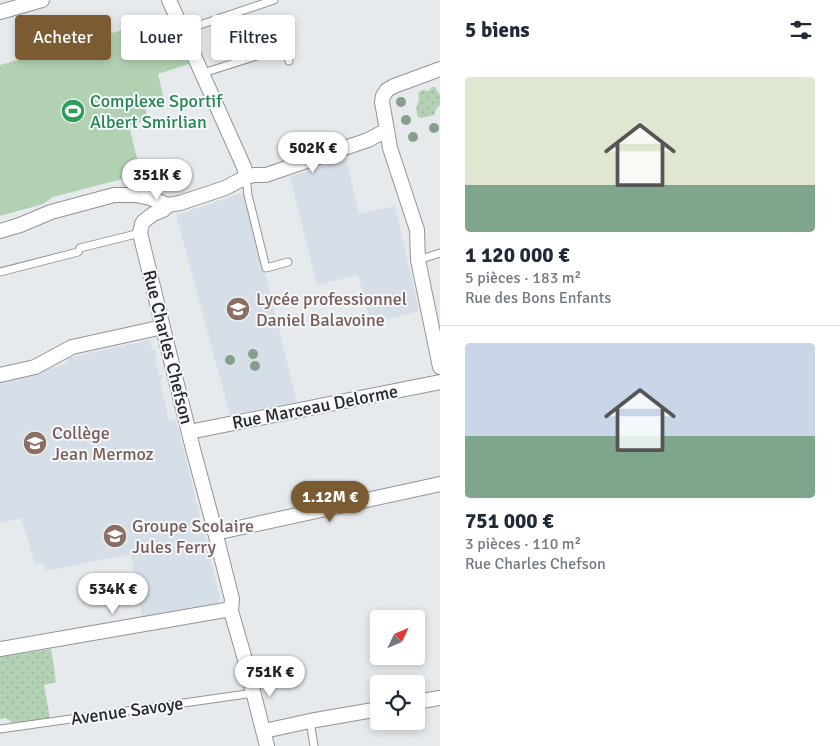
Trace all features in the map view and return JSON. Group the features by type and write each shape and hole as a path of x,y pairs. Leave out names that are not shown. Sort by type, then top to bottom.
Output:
{"street":[{"path":"0,12 42,0"},
{"path":"169,0 175,15"},
{"path":"196,60 244,167 246,177"},
{"path":"440,70 394,86 387,90 382,102 390,148 417,230 418,260 440,367"},
{"path":"141,229 149,217 168,205 180,203 225,188 246,177 266,175 368,140 387,130"},
{"path":"0,231 51,212 117,194 150,198 168,205"},
{"name":"Rue Charles Chefson","path":"132,195 143,205 144,213 141,229 163,327 232,599 231,609 267,746"},
{"path":"0,375 36,367 72,347 163,327"},
{"name":"Rue Marceau Delorme","path":"189,432 440,382"},
{"path":"215,533 440,484"},
{"path":"0,649 231,609"},
{"path":"425,700 440,698"},
{"path":"264,731 370,711"}],"lane":[{"path":"201,25 274,0"},
{"path":"202,73 244,60"},
{"path":"246,177 248,195 266,268 288,262"},
{"path":"0,272 78,252 80,248 141,229"},
{"path":"418,260 440,253"},
{"name":"Avenue Savoye","path":"0,729 254,693"},
{"path":"310,721 314,746"}],"shaded area":[{"path":"346,158 359,214 395,206 419,311 384,320 383,314 369,316 358,275 317,285 290,177"},
{"name":"Lycée professionnel Daniel Balavoine","path":"245,192 297,402 230,415 176,215"},
{"name":"Groupe Scolaire Jules Ferry","path":"150,340 153,350 156,350 157,358 155,358 159,375 162,375 162,380 160,381 169,420 176,419 220,598 217,604 142,617 131,554 45,571 44,563 35,564 21,518 0,523 0,380 68,364 67,358"}],"green space":[{"name":"Complexe Sportif Albert Smirlian","path":"121,30 121,60 187,60 189,64 158,74 163,96 144,102 148,119 129,126 141,174 53,197 43,204 0,216 0,65 18,60 111,60 111,33"},
{"path":"432,87 435,87 440,95 440,105 437,107 434,115 418,117 416,109 419,99 418,93 423,90 429,91"},
{"path":"51,649 56,682 44,685 50,719 14,724 6,718 0,719 0,657"}],"place":[{"name":"Complexe Sportif Albert Smirlian","path":"73,111"},
{"name":"Lycée professionnel Daniel Balavoine","path":"238,309"},
{"name":"Collège Jean Mermoz","path":"35,443"},
{"name":"Groupe Scolaire Jules Ferry","path":"115,536"}]}
